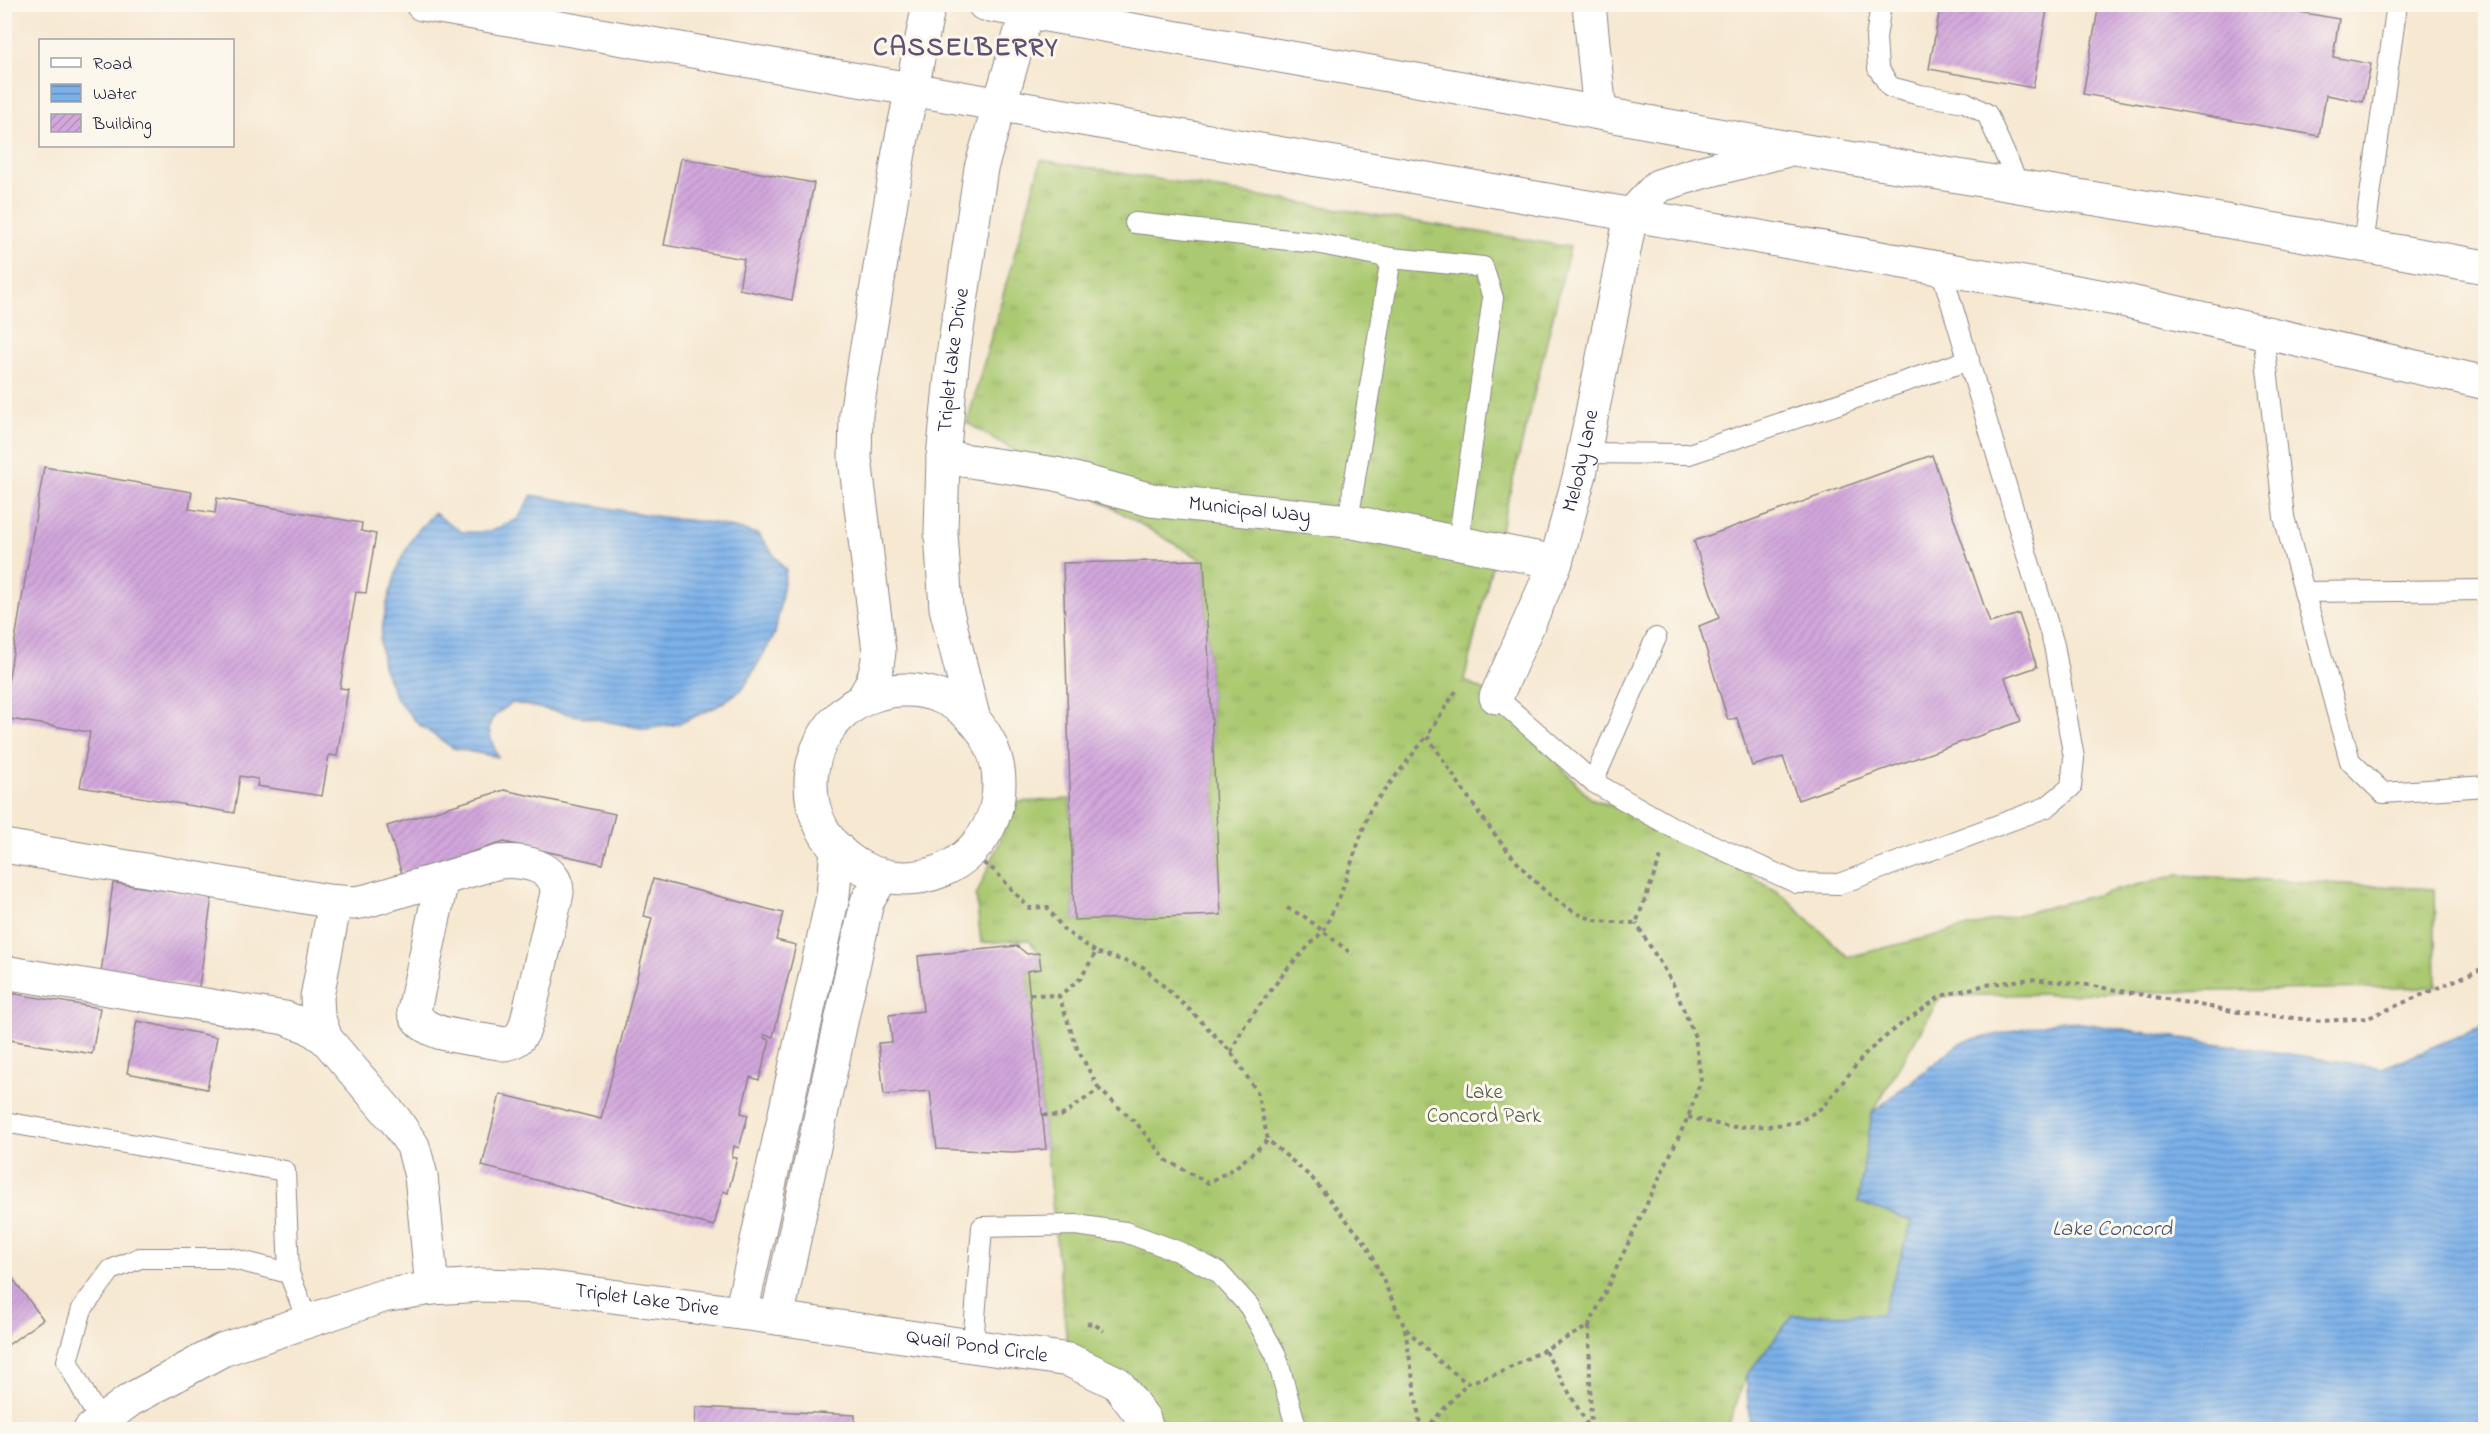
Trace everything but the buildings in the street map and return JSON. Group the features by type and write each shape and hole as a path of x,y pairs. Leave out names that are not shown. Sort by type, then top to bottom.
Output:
{"street":[{"path":"422,4 2122,300 2486,383"},
{"path":"862,700 872,686 879,651 855,459 856,414 899,152 929,4"},
{"path":"984,4 1028,8 1794,149 2486,267"},
{"path":"1589,4 1600,112"},
{"name":"Triplet Lake Drive","path":"974,720 946,608 941,533 943,458 953,356 981,168 1028,8"},
{"path":"1631,214 1658,186 1794,149"},
{"name":"Melody Lane","path":"1497,697 1556,562 1584,453 1631,214"},
{"path":"2421,368 2486,364"},
{"name":"Municipal Way","path":"943,458 1056,474 1151,500 1348,521 1556,562"},
{"path":"902,689 928,692 953,703 974,720 992,747 999,778 996,810 981,839 959,861 930,875 898,878 871,872 847,859 827,837 814,811 811,783 815,754 828,728 849,707 862,700 874,694 902,689"},
{"path":"4,846 335,902 366,901 499,862 511,861 545,869 553,876 557,884 557,893 527,1021 522,1035 512,1044 433,1031 419,1023 415,1016 414,1011 442,879"},
{"path":"741,1313 833,896 837,848"},
{"path":"777,1318 867,902 883,875"},
{"path":"326,1039 316,1004 335,902"},
{"path":"4,972 285,1018 309,1027 326,1039 396,1121 413,1146 422,1184 432,1288"},
{"name":"Triplet Lake Drive","path":"95,1426 130,1400 222,1350 383,1296 432,1288 482,1285 544,1287 777,1318"},
{"name":"Quail Pond Circle","path":"777,1318 1069,1360 1117,1383 1144,1419 1147,1430"}],"lane":[{"path":"1881,4 1876,38 1878,68 1890,87 1920,95 1965,102 1987,114 2019,186"},
{"path":"2363,245 2397,4"},
{"path":"1135,223 1316,243 1391,258 1483,267 1493,298 1458,543"},
{"path":"1348,521 1391,258"},
{"path":"1497,697 1593,782 1672,827 1797,883 1839,884 2047,807 2071,787 2074,758 2054,645 1941,268"},
{"path":"2264,333 2284,517 2350,761 2383,793 2486,786"},
{"path":"1584,453 1689,454 1969,360"},
{"path":"2304,592 2486,590"},
{"path":"1593,782 1656,638"},
{"path":"4,1122 285,1171 289,1273 308,1322"},
{"path":"973,1345 982,1227 1076,1225 1125,1232 1177,1251 1218,1272 1249,1306 1276,1355 1297,1430"},
{"path":"95,1426 67,1361 82,1309 111,1270 140,1258 229,1258 289,1273"}],"path":[{"path":"1231,1053 1245,1025 1269,992 1286,970 1324,930 1340,896 1370,809 1427,736 1457,690"},
{"path":"1427,736 1506,851 1554,900 1595,920 1636,923"},
{"path":"1636,923 1672,827"},
{"path":"976,858 995,871 1029,908 1047,907 1064,930 1096,952 1143,967 1192,1012 1231,1053 1257,1092 1268,1140 1312,1178 1367,1245 1405,1329 1423,1430"},
{"path":"1287,908 1305,916 1353,954"},
{"path":"1591,1430 1589,1326 1689,1117 1701,1080 1695,1037 1673,984 1636,923"},
{"path":"1030,994 1059,996 1081,978 1096,952"},
{"path":"1689,1117 1729,1127 1769,1126 1799,1122 1823,1107 1866,1053 1896,1028 1941,996 1986,985 2031,979 2082,984 2244,1013 2323,1021 2368,1018 2486,967"},
{"path":"1059,996 1077,1048 1099,1089 1138,1125 1166,1160 1208,1183 1236,1167 1268,1140"},
{"path":"1043,1115 1061,1116 1099,1089"},
{"path":"1423,1430 1467,1383 1500,1373 1589,1326"},
{"path":"1405,1329 1439,1361 1467,1383"},
{"path":"1545,1351 1591,1430"}],"green space":[{"name":"Lake Concord Park","path":"1041,160 1570,247 1464,680 1496,697 1590,798 1672,827 1784,896 1848,957 2177,875 2434,889 2436,987 1941,996 1872,1113 1912,1222 1882,1315 1793,1315 1746,1376 1727,1429 1147,1429 1069,1360 1027,971 1041,969 1039,953 1029,940 981,943 976,896 1017,802 1070,799 1074,920 1221,914 1204,561 967,423"}],"water":[{"path":"532,495 661,517 713,523 758,534 786,571 775,634 743,689 716,707 678,724 646,729 513,703 497,714 490,725 489,731 498,757 453,748 418,724 396,698 383,666 380,640 387,603 399,563 414,535 434,513 462,532 489,532 518,519"},
{"name":"Lake Concord","path":"2061,1020 2382,1068 2485,1025 2485,1429 1750,1429 1746,1376 1793,1315 1882,1314 1912,1222 1858,1202 1872,1113 1960,1043"}],"district":[{"name":"CASSELBERRY","path":"966,48"}]}
